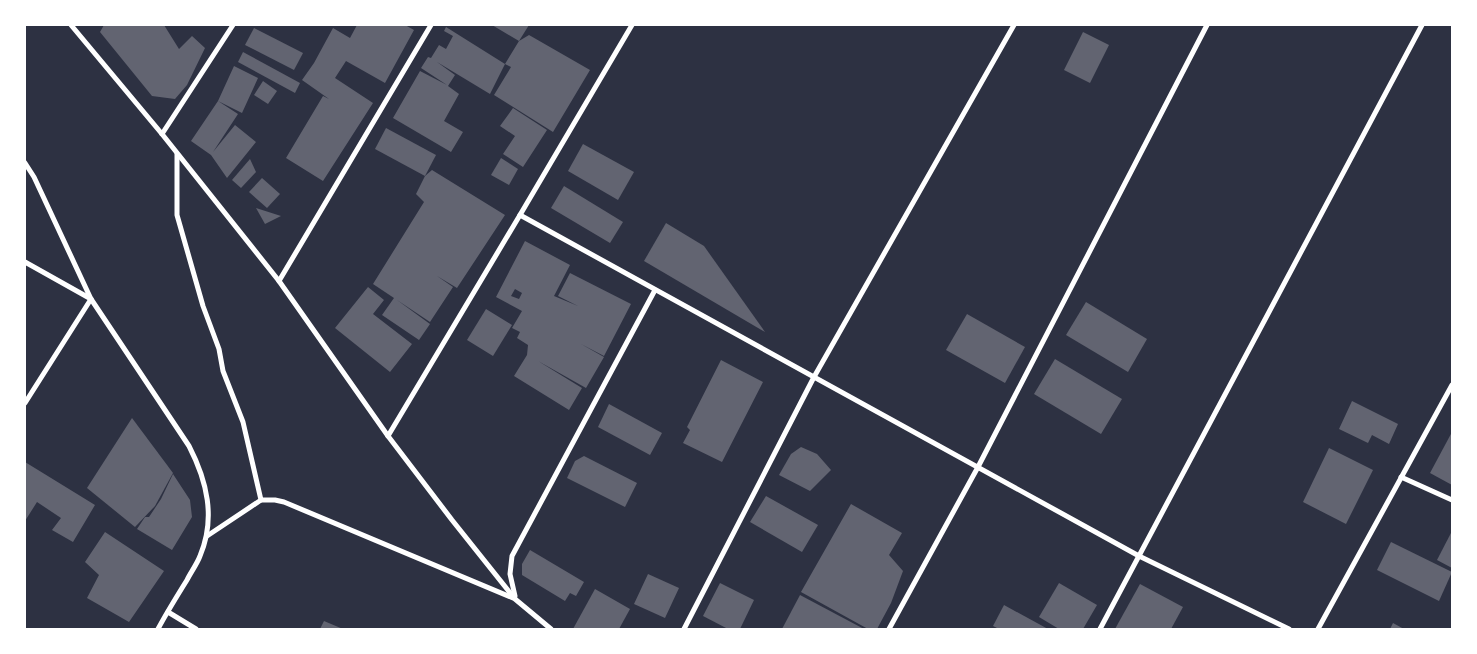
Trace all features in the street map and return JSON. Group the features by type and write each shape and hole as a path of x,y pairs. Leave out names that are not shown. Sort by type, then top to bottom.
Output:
{"street":[{"path":"162,134 233,25"},
{"path":"278,281 431,25"},
{"path":"388,436 632,25"},
{"path":"684,629 814,377 1014,25"},
{"path":"889,629 978,467 1208,25"},
{"path":"1100,629 1422,25"},
{"path":"72,26 162,134 278,281 388,436 515,599 551,629"},
{"path":"177,154 177,215 203,306 219,349 223,371 244,422 260,500"},
{"path":"25,163 34,177 91,299 189,446 205,484 208,516 207,536 200,558 158,629"},
{"path":"520,215 1139,556 1289,629"},
{"path":"25,262 91,299"},
{"path":"515,599 510,574 512,556 655,290"},
{"path":"25,403 91,299"},
{"path":"1318,629 1452,385"},
{"path":"1401,477 1452,500"},
{"path":"207,536 260,500 275,500 284,502 515,599"},
{"path":"168,612 196,629"}],"building":[{"path":"104,25 164,25 179,49 192,36 205,48 187,85 175,99 152,96 100,32"},
{"path":"357,25 405,25 414,30 385,83 346,61 335,78 373,103 323,181 286,158 323,96 329,99 302,80 314,63 333,28 350,38"},
{"path":"492,25 529,25 519,41"},
{"path":"446,27 505,64 490,94 437,62 455,75 448,86 459,94 444,121 463,132 451,152 393,118 420,71 447,85 421,68 428,57 431,58 439,45 446,49 453,36 444,31"},
{"path":"254,28 303,53 294,70 245,45"},
{"path":"1083,32 1109,45 1090,83 1064,70"},
{"path":"529,35 590,70 553,132 494,95 511,67 505,64 519,41"},
{"path":"243,52 300,83 295,93 238,62"},
{"path":"234,66 258,78 242,113 218,101"},
{"path":"263,81 277,91 268,104 254,95"},
{"path":"218,101 238,114 213,152 235,125 256,142 227,178 211,155 191,141"},
{"path":"513,108 547,130 523,167 503,154 515,136 500,126"},
{"path":"386,128 436,155 425,176 375,149"},
{"path":"583,144 634,172 618,200 568,171"},
{"path":"501,158 518,169 509,185 491,175"},
{"path":"250,159 256,172 241,188 232,180"},
{"path":"432,170 505,215 457,288 437,276 453,287 430,322 397,300 430,324 419,340 382,315 394,298 373,284 424,202 416,194 425,176"},
{"path":"262,178 280,194 267,208 249,192"},
{"path":"564,186 623,222 610,243 551,208"},
{"path":"256,208 281,216 265,224"},
{"path":"666,223 704,246 765,332 644,261"},
{"path":"525,241 570,265 554,296 578,306 558,296 570,273 631,304 604,356 581,344 604,357 586,388 538,361 582,388 569,410 514,376 527,355 528,345 517,338 520,332 512,328 522,311 496,297","holes":["515,289 522,293 519,299 511,296"]},
{"path":"368,287 384,300 373,314 412,344 390,372 335,328"},
{"path":"1086,302 1147,339 1128,372 1066,335"},
{"path":"486,309 512,325 493,356 467,340"},
{"path":"967,314 1025,347 1005,383 946,350"},
{"path":"1055,359 1122,399 1101,434 1034,394"},
{"path":"721,360 763,382 722,462 683,443 690,430 687,427"},
{"path":"1352,401 1398,424 1389,444 1372,435 1368,443 1339,429"},
{"path":"609,404 662,433 650,455 598,427"},
{"path":"132,418 173,473 155,506 135,527 87,488"},
{"path":"1452,432 1452,485 1430,473"},
{"path":"801,447 817,454 831,470 810,491 779,475 791,454"},
{"path":"1329,448 1373,470 1346,524 1303,502"},
{"path":"584,456 637,483 625,507 567,478 575,461"},
{"path":"25,462 95,505 73,542 52,530 61,518 37,502 25,521"},
{"path":"173,474 190,500 192,517 172,550 137,529 145,517 149,517 161,499"},
{"path":"766,496 818,525 802,552 750,522"},
{"path":"851,504 902,533 889,555 903,571 891,603 877,629 868,629 801,592"},
{"path":"1452,531 1452,568 1437,560"},
{"path":"105,532 164,571 129,622 87,598 99,575 85,562"},
{"path":"1391,542 1452,572 1439,601 1377,570"},
{"path":"530,550 584,582 576,596 570,593 565,601 522,575 522,564"},
{"path":"648,574 679,588 665,618 634,604"},
{"path":"720,583 754,600 740,629 728,629 703,616"},
{"path":"1059,583 1097,605 1083,629 1059,629 1039,617"},
{"path":"1140,584 1183,607 1171,629 1115,629"},
{"path":"595,589 630,609 619,629 573,629"},
{"path":"800,595 864,629 782,629"},
{"path":"1004,605 1048,629 999,629 993,626"},
{"path":"324,621 343,629 320,629"},
{"path":"1393,623 1404,629 1390,629"}]}
